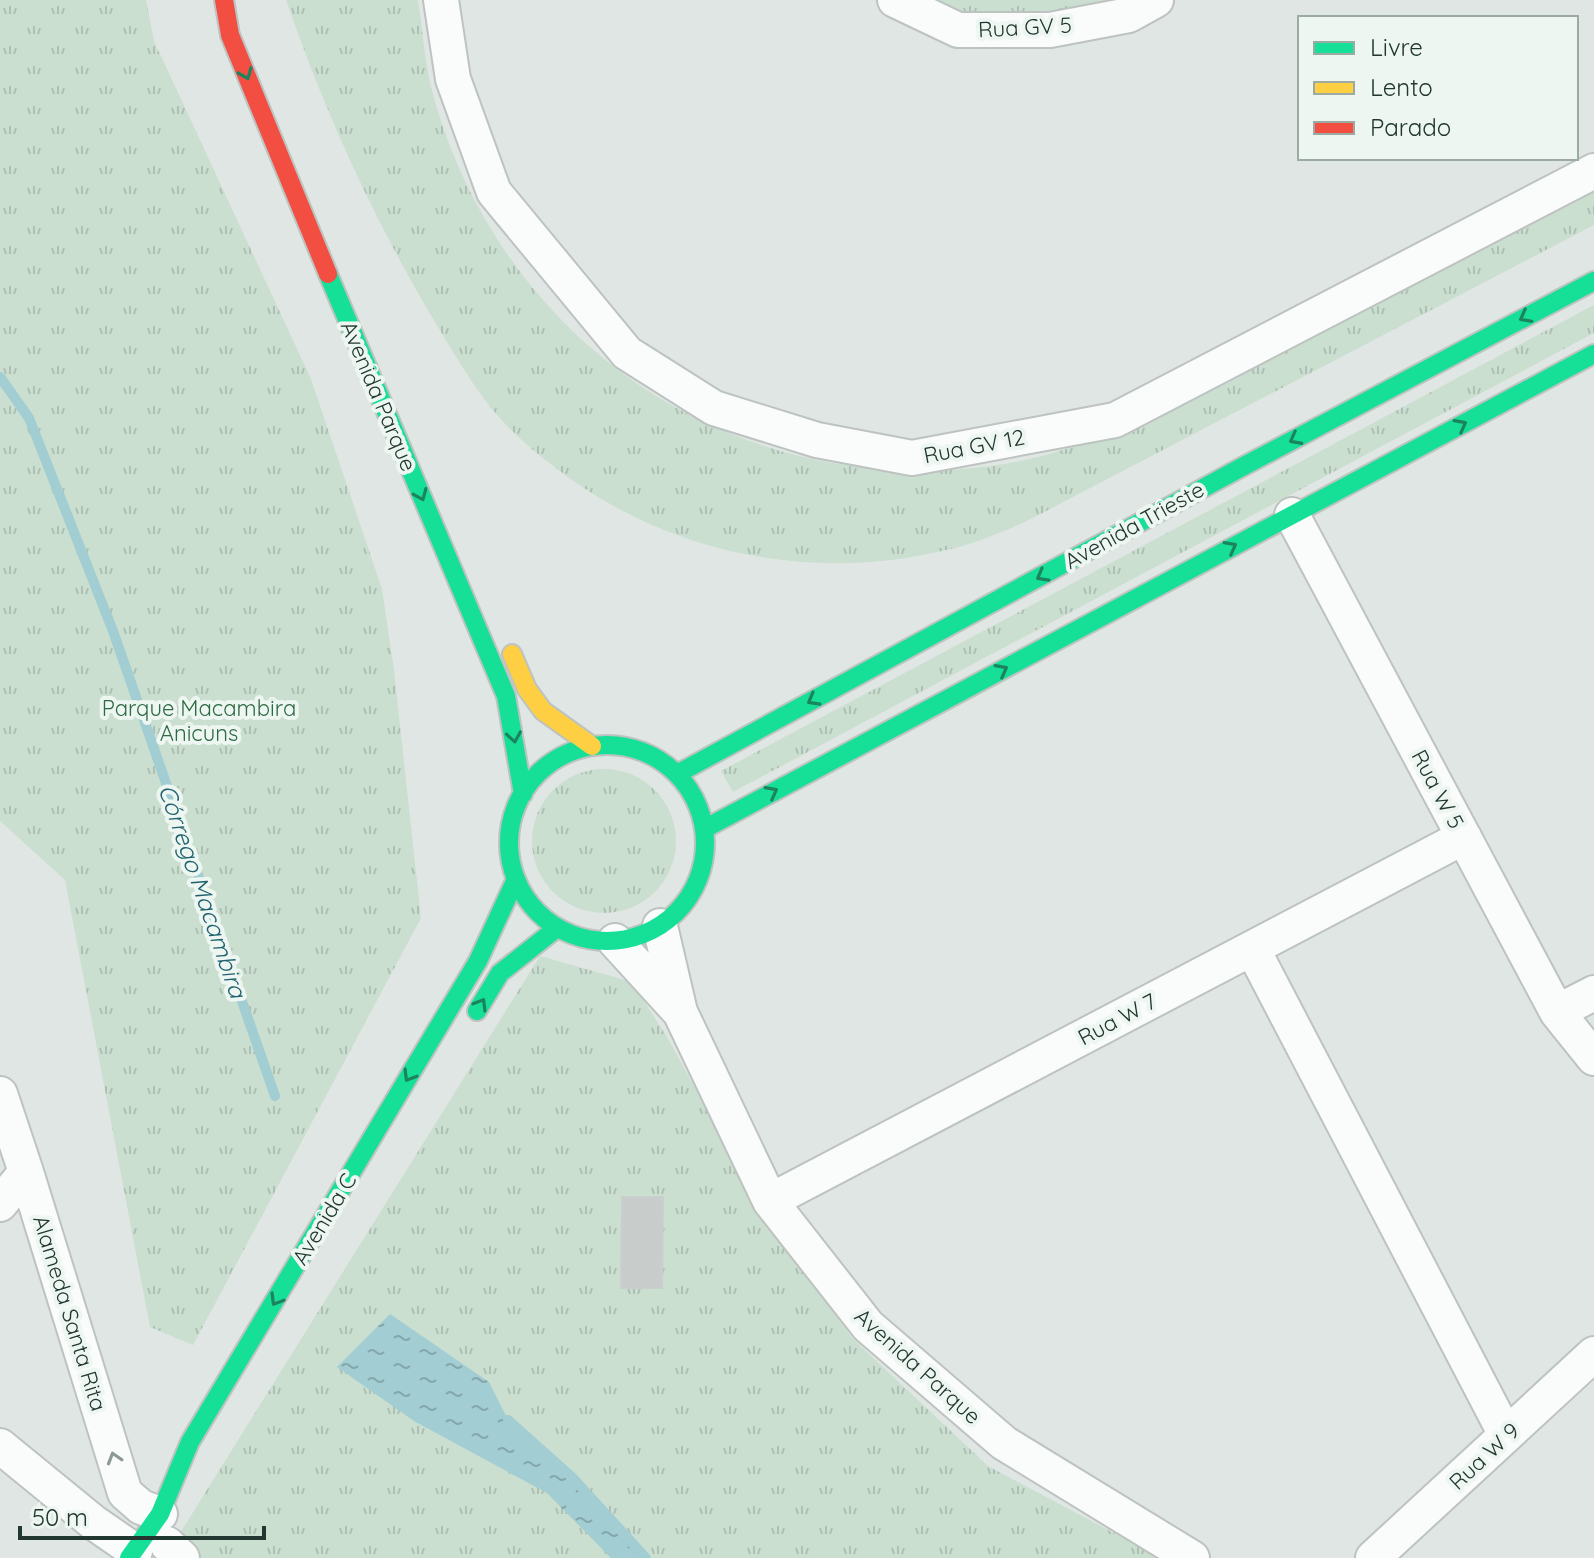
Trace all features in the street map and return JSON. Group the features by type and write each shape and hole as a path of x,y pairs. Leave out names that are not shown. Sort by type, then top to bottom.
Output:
{"street":[{"name":"Avenida Parque","path":"224,0 230,35 506,696 523,794"},
{"name":"Rua GV 12","path":"441,0 453,79 494,192 627,353 714,408 817,440 912,458 1115,420 1594,171"},
{"name":"Rua GV 5","path":"895,0 958,30 1050,30 1129,15 1156,0"},
{"name":"Avenida Trieste","path":"677,774 1242,467 1594,281"},
{"path":"704,829 1594,354"},
{"name":"Rua W 5","path":"1292,515 1557,1012 1594,1058"},
{"path":"503,632 527,689 543,711 592,746"},
{"path":"592,746 637,750 659,759 677,774 695,799 704,829 700,873 685,903 669,920 639,937 603,942 579,938 557,928 532,907 516,879 510,858 514,814 536,776 569,753 592,746"},
{"name":"Rua W 7","path":"770,1201 1464,837"},
{"name":"Avenida C","path":"157,1545 190,1442 478,961 516,879"},
{"name":"Avenida Parque","path":"660,926 680,1012 770,1201 868,1326 1004,1443 1192,1558"},
{"path":"468,1027 500,973 557,928"},
{"name":"Avenida Parque","path":"615,941 680,1012"},
{"path":"1252,948 1506,1435"},
{"path":"1557,1012 1594,993"},
{"name":"Alameda Santa Rita","path":"0,1094 125,1493 141,1507 157,1545"},
{"path":"0,1204 26,1172"},
{"name":"Rua W 9","path":"1373,1558 1594,1354"},
{"path":"0,1446 93,1522 157,1545"}],"green space":[{"name":"Parque Macambira Anicuns","path":"0,0 146,0 154,41 311,379 382,589 394,670 421,918 193,1345 150,1327 65,880 0,821"},
{"path":"286,0 418,0 429,78 455,159 500,244 550,308 609,363 676,407 748,440 826,462 907,470 991,466 1059,451 1125,428 1594,184 1594,225 1027,521 996,534 953,548 895,559 847,563 800,562 753,556 707,545 619,509 554,467 498,416 456,357 385,233 315,79"},
{"path":"926,0 1140,0 1127,7 960,22"},
{"path":"1594,305 1594,333 733,792 721,771"},
{"path":"604,769 632,775 655,790 670,813 676,841 670,869 655,892 632,907 604,913 576,907 553,892 538,869 532,841 538,813 553,790 576,775"},
{"path":"540,956 632,982 667,1037 760,1205 852,1338 988,1466 1161,1558 202,1558 177,1538"}],"water":[{"path":"390,1314 489,1382 508,1420 573,1478 646,1558 611,1558 547,1493 414,1421 337,1367"}],"building":[{"path":"622,1197 663,1197 662,1288 621,1288"}],"waterway":[{"name":"Córrego Macambira","path":"0,377 29,418 113,631 275,1096"},
{"name":"Córrego Macambira","path":"508,1420 573,1478 646,1558"}],"traffic: fast":[{"path":"328,274 506,696 523,794"},
{"path":"677,774 1242,467 1594,281"},
{"path":"704,829 1594,354"},
{"path":"607,745 645,752 676,774 698,805 705,843 698,881 676,912 645,934 607,941 569,934 538,912 516,881 509,843 516,805 538,774 569,752 607,745"},
{"path":"129,1558 160,1514 190,1442 478,961 516,879"},
{"path":"477,1011 500,973 557,928"}],"traffic: slow":[{"path":"512,654 527,689 543,711 592,746"}],"traffic: jam":[{"path":"224,0 230,35 328,274"}]}
